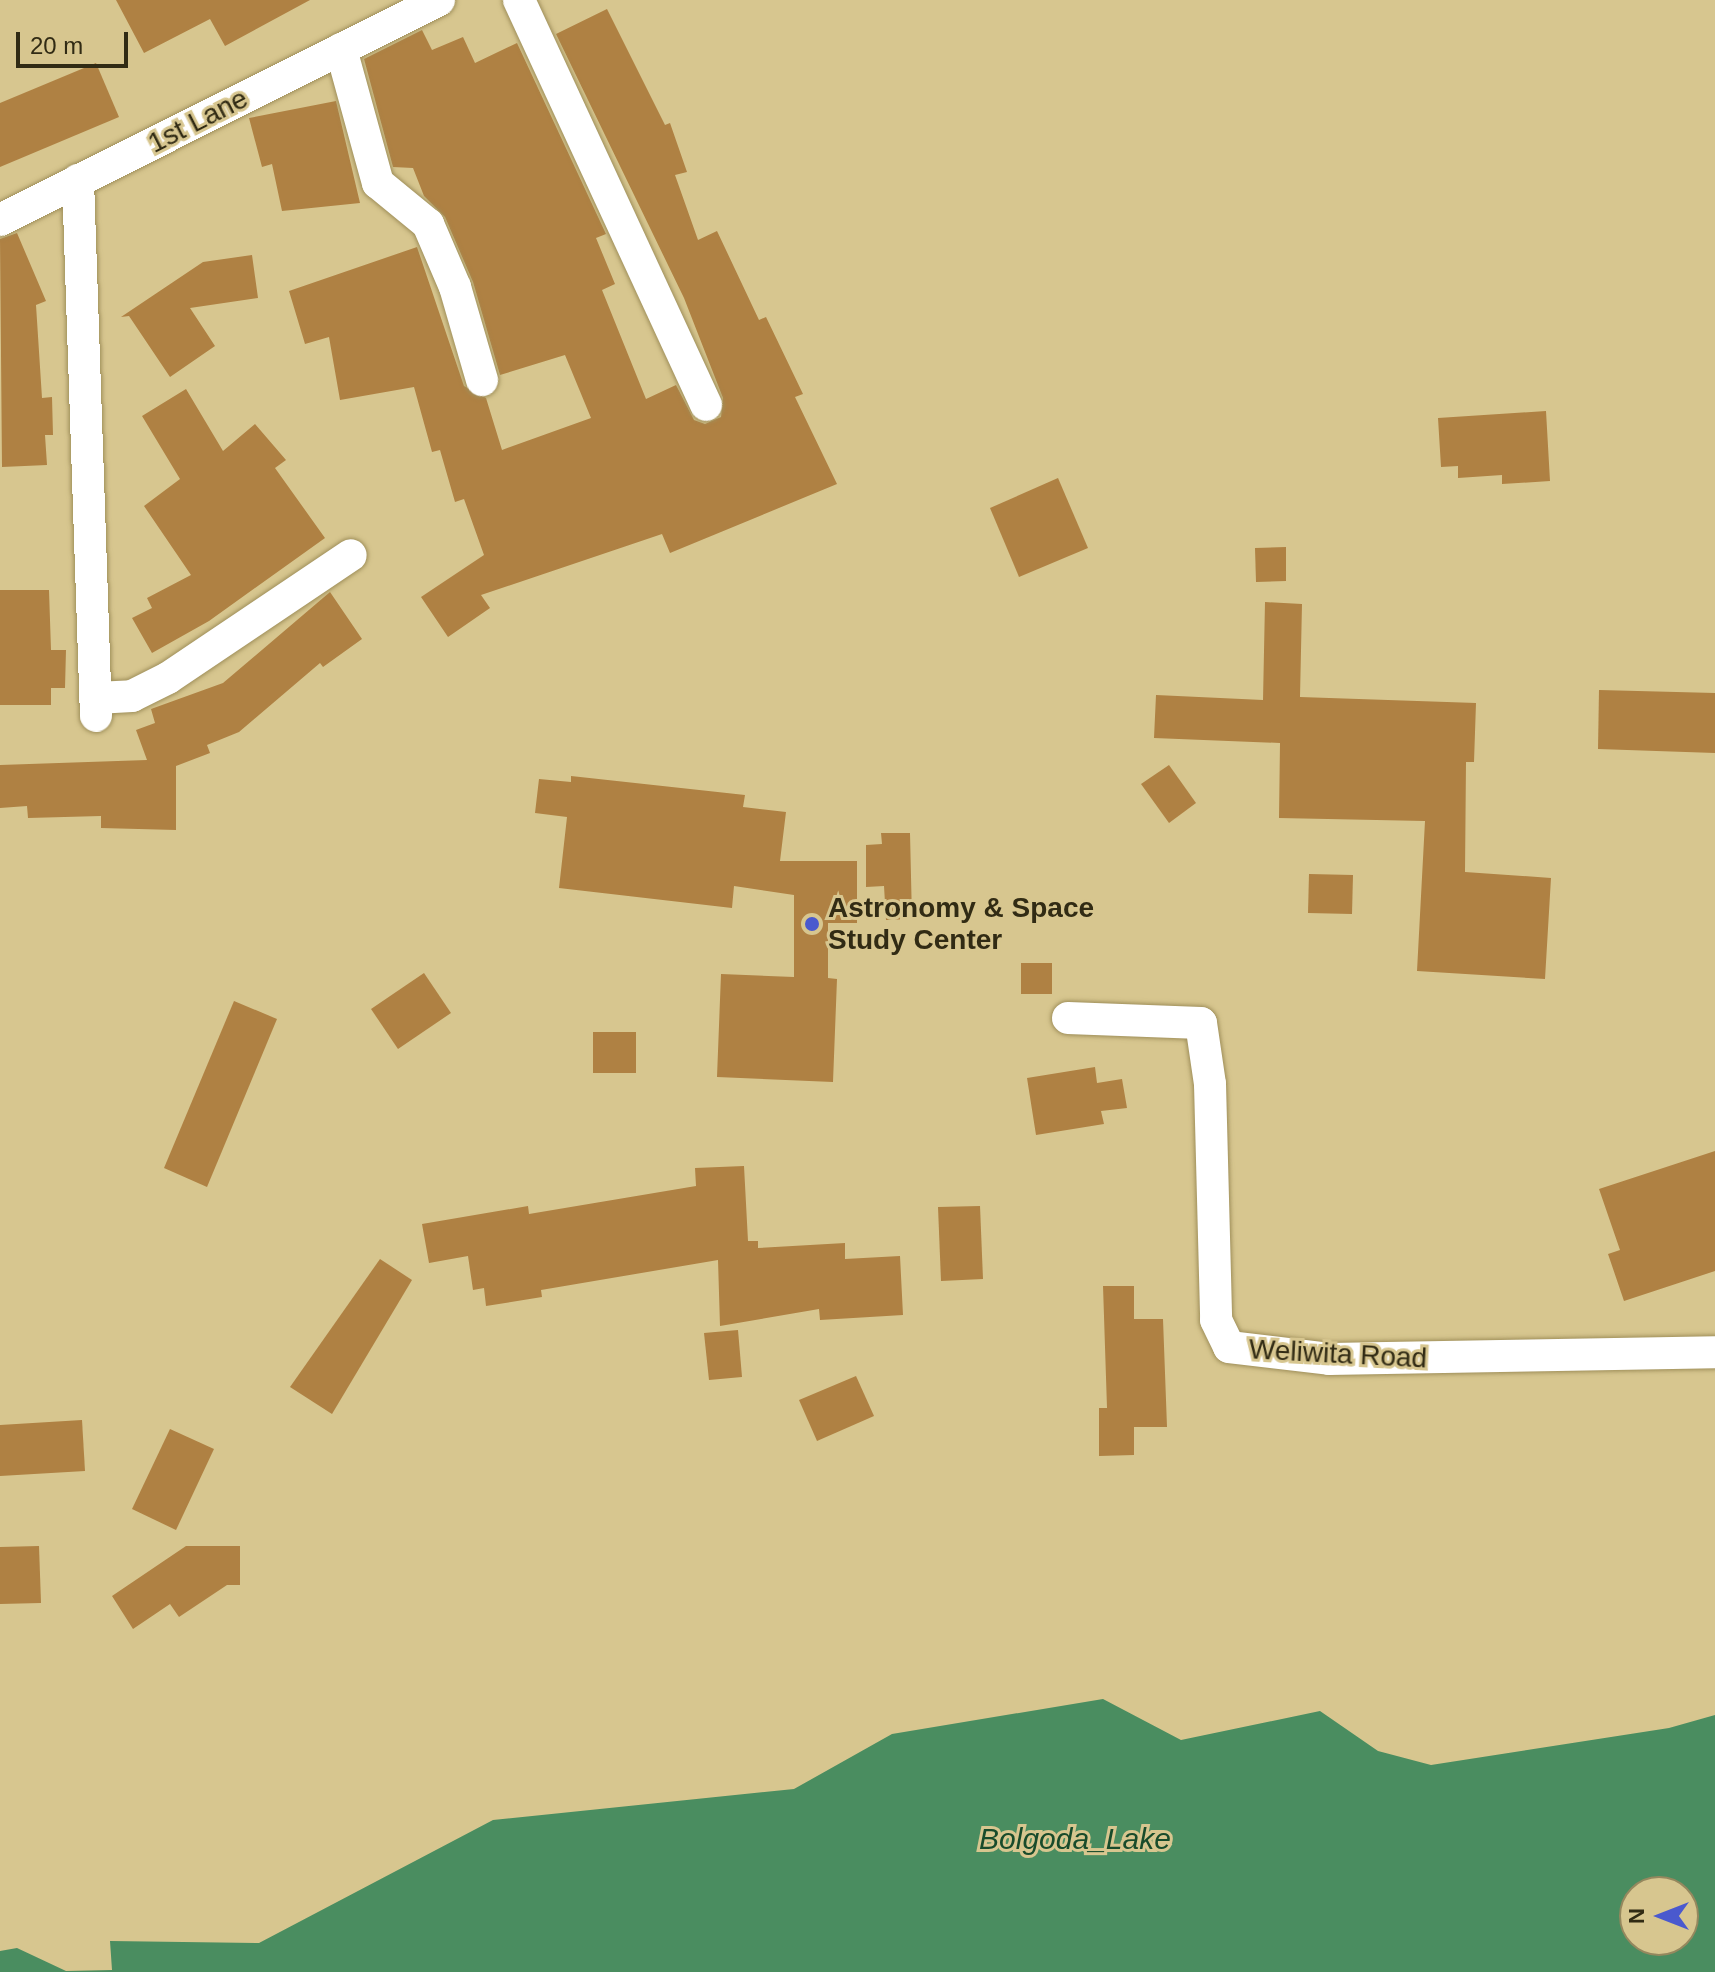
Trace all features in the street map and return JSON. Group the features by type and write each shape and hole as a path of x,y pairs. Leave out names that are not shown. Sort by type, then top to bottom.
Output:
{"street":[{"name":"1st Lane","path":"0,220 439,0"},
{"path":"519,0 626,243 706,405"},
{"path":"341,49 378,183 428,224 455,287 482,380"},
{"path":"78,180 96,707 132,696 168,678 351,555"},
{"name":"Weliwita Road","path":"1068,1018 1201,1023 1210,1084 1216,1320 1229,1347 1360,1359 1715,1352"}],"water":[{"name":"Bolgoda_Lake","path":"1103,1699 1181,1740 1320,1711 1378,1751 1431,1765 1669,1728 1715,1715 1715,1972 0,1972 0,1951 17,1948 66,1971 112,1970 110,1941 259,1943 493,1820 794,1789 892,1734"}],"building":[{"path":"116,0 310,0 225,46 210,19 144,53"},
{"path":"607,9 665,125 670,123 687,172 675,175 698,240 717,231 759,320 766,317 803,394 795,397 837,484 670,553 662,534 481,595 490,608 448,637 421,597 484,555 464,499 455,502 440,450 432,452 414,387 340,400 329,337 305,344 289,291 417,247 464,386 486,398 502,450 591,418 565,355 500,375 473,282 445,217 424,196 413,168 393,167 364,59 422,30 432,50 463,37 475,63 517,43 606,234 596,238 615,284 602,290 646,399 676,385 694,420 705,424 721,417 723,398 684,298 556,34"},
{"path":"96,63 119,117 0,167 0,103"},
{"path":"336,101 360,203 282,211 272,164 262,167 249,118"},
{"path":"17,233 46,301 36,305 42,398 52,397 53,435 45,435 47,465 2,467 0,239"},
{"path":"252,255 258,298 190,308 215,346 170,377 129,316 121,317 203,262"},
{"path":"186,389 223,451 255,424 286,460 275,468 325,538 209,621 152,653 132,618 152,608 147,598 191,575 144,506 180,479 142,416"},
{"path":"1546,411 1550,481 1502,484 1502,475 1458,478 1458,466 1441,467 1438,418"},
{"path":"1058,478 1088,548 1019,577 990,508"},
{"path":"1286,547 1286,581 1256,582 1255,548"},
{"path":"0,590 49,590 51,650 66,650 65,688 51,688 51,705 0,705"},
{"path":"330,592 362,639 323,667 320,663 239,732 207,745 210,753 176,766 176,830 101,828 101,816 28,818 27,806 0,808 0,765 147,760 136,730 155,723 151,709 223,683"},
{"path":"1265,602 1302,604 1300,697 1476,703 1474,762 1466,762 1465,872 1551,878 1545,979 1417,971 1425,821 1279,818 1280,743 1154,738 1156,695 1263,700"},
{"path":"1599,690 1715,693 1715,753 1598,749"},
{"path":"1169,765 1196,803 1169,823 1141,784"},
{"path":"571,776 745,795 743,807 786,812 780,861 857,861 857,923 828,923 828,978 837,979 833,1082 717,1077 721,974 794,977 794,895 734,886 732,908 559,888 567,817 535,813 539,779 571,782"},
{"path":"881,833 910,833 912,919 886,920 884,886 866,887 866,845 882,844"},
{"path":"1309,874 1353,875 1352,914 1308,913"},
{"path":"1021,963 1052,963 1052,994 1021,994"},
{"path":"424,973 451,1013 398,1049 371,1009"},
{"path":"234,1001 277,1019 207,1187 164,1168"},
{"path":"593,1032 636,1032 636,1073 593,1073"},
{"path":"1095,1067 1097,1083 1122,1079 1127,1108 1101,1111 1104,1124 1036,1135 1027,1078"},
{"path":"1715,1151 1715,1271 1624,1301 1608,1254 1620,1250 1599,1189"},
{"path":"744,1166 748,1241 758,1241 758,1248 845,1243 845,1259 900,1256 903,1315 820,1320 819,1309 720,1326 718,1260 541,1290 542,1297 486,1306 484,1288 473,1290 468,1256 429,1263 422,1224 528,1206 529,1214 696,1186 695,1168"},
{"path":"980,1206 983,1279 941,1281 938,1207"},
{"path":"380,1259 412,1280 332,1414 290,1387"},
{"path":"1103,1286 1134,1286 1134,1319 1163,1319 1167,1427 1134,1427 1134,1455 1099,1456 1099,1408 1107,1408"},
{"path":"738,1330 742,1377 709,1380 704,1333"},
{"path":"856,1376 874,1416 817,1441 799,1400"},
{"path":"82,1420 85,1471 0,1476 0,1425"},
{"path":"170,1429 214,1449 176,1530 132,1509"},
{"path":"39,1546 41,1603 0,1604 0,1547"},
{"path":"186,1546 240,1546 240,1585 227,1585 179,1617 170,1604 133,1629 112,1596"}],"place":[{"name":"Astronomy & Space Study Center","path":"812,924"}]}
